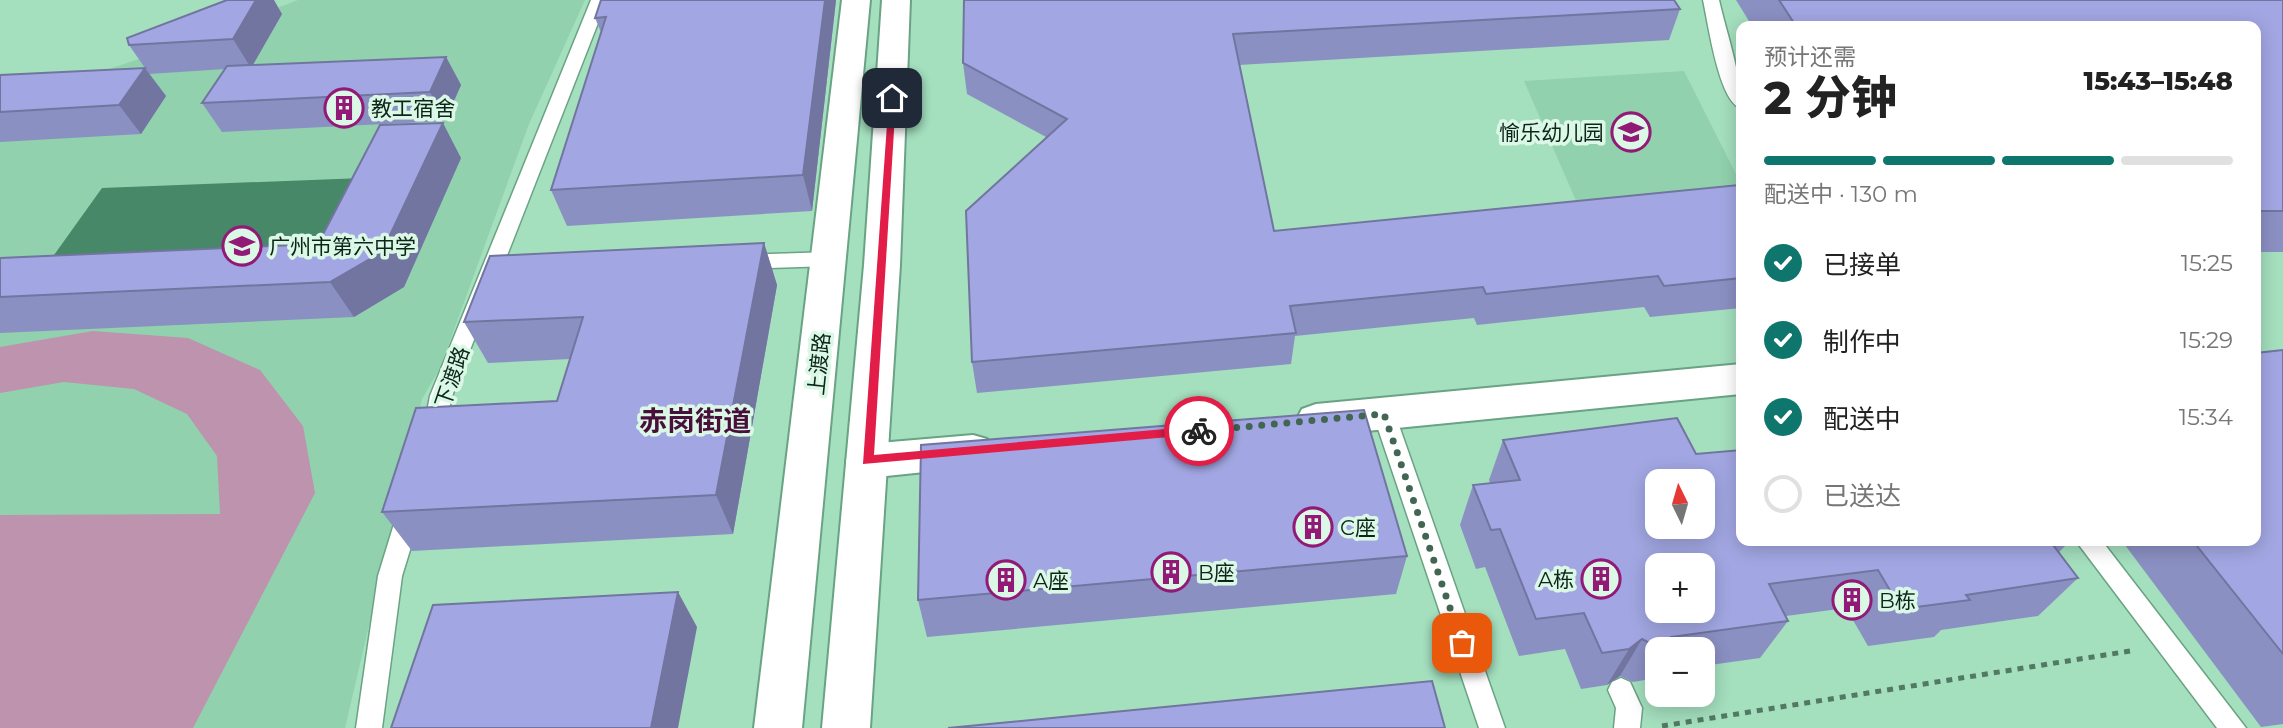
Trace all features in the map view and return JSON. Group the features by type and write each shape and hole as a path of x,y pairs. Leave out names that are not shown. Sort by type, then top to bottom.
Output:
{"main road":[{"name":"上渡路","path":"778,728 831,259 856,0"},
{"path":"846,728 867,461 896,0"},
{"path":"1275,424 1736,379"},
{"path":"867,461 1003,449"}],"lane":[{"name":"下渡路","path":"426,458 441,396 499,271 599,0"},
{"path":"1711,0 1727,73 1736,92"},
{"path":"723,263 831,259"},
{"path":"1384,414 1492,728"},
{"path":"369,728 390,576 414,497"},
{"path":"2092,546 2233,728"},
{"path":"1621,690 1629,708 1627,728"}],"path":[{"path":"1651,728 2169,645"}],"shaded area":[{"name":"广州市第六中学","path":"298,0 585,0 529,124 440,368 422,399 345,728 0,728 0,99 72,82 205,36"},
{"name":"愉乐幼儿园","path":"1684,71 1736,174 1736,210 1584,219 1524,81"},
{"path":"389,177 338,277 29,290 102,188"},
{"path":"93,331 188,338 260,370 303,426 315,493 193,728 0,728 0,515 220,514 217,456 187,414 134,389 64,382 0,393 0,347"}],"building":[{"path":"227,0 256,0 233,39 129,45 127,38"},
{"path":"601,0 825,0 803,175 551,190 606,17 595,18"},
{"path":"964,0 1674,0 1680,9 1233,34 1274,231 1736,185 1736,279 1664,286 1658,276 1486,294 1483,287 1290,306 1296,333 972,362 966,211 1067,119 963,63"},
{"path":"1779,0 2283,0 2283,211 2261,211 2261,21 1793,21"},
{"path":"446,57 430,92 202,103 227,66"},
{"path":"145,68 119,105 0,112 0,75"},
{"path":"443,123 382,252 330,282 0,297 0,258 318,244 380,125"},
{"path":"764,243 716,495 382,512 416,408 557,401 583,317 464,322 490,256"},
{"path":"2283,350 2283,654 2197,546 2261,546 2261,352"},
{"path":"1364,410 1407,556 918,600 921,445"},
{"path":"1677,418 1696,454 1736,450 1736,546 2054,546 2078,578 1966,595 1970,600 1901,609 1878,570 1769,584 1788,621 1671,637 1645,637 1645,641 1642,639 1629,649 1602,653 1584,613 1536,619 1500,529 1491,530 1473,485 1520,480 1503,440"},
{"path":"678,592 651,728 391,728 433,605"},
{"path":"1432,681 1445,728 948,728"}],"way so far":[{"path":"1199,431 1384,414 1462,643"}],"place":[{"name":"教工宿舍","path":"344,108"},
{"name":"愉乐幼儿园","path":"1631,132"},
{"name":"广州市第六中学","path":"242,246"},
{"name":"C座","path":"1313,527"},
{"name":"B座","path":"1171,572"},
{"name":"A栋","path":"1601,579"},
{"name":"A座","path":"1006,580"},
{"name":"B栋","path":"1852,600"}],"district":[{"name":"赤岗街道","path":"695,421"}],"route":[{"path":"892,98 867,461 1199,431"}]}
